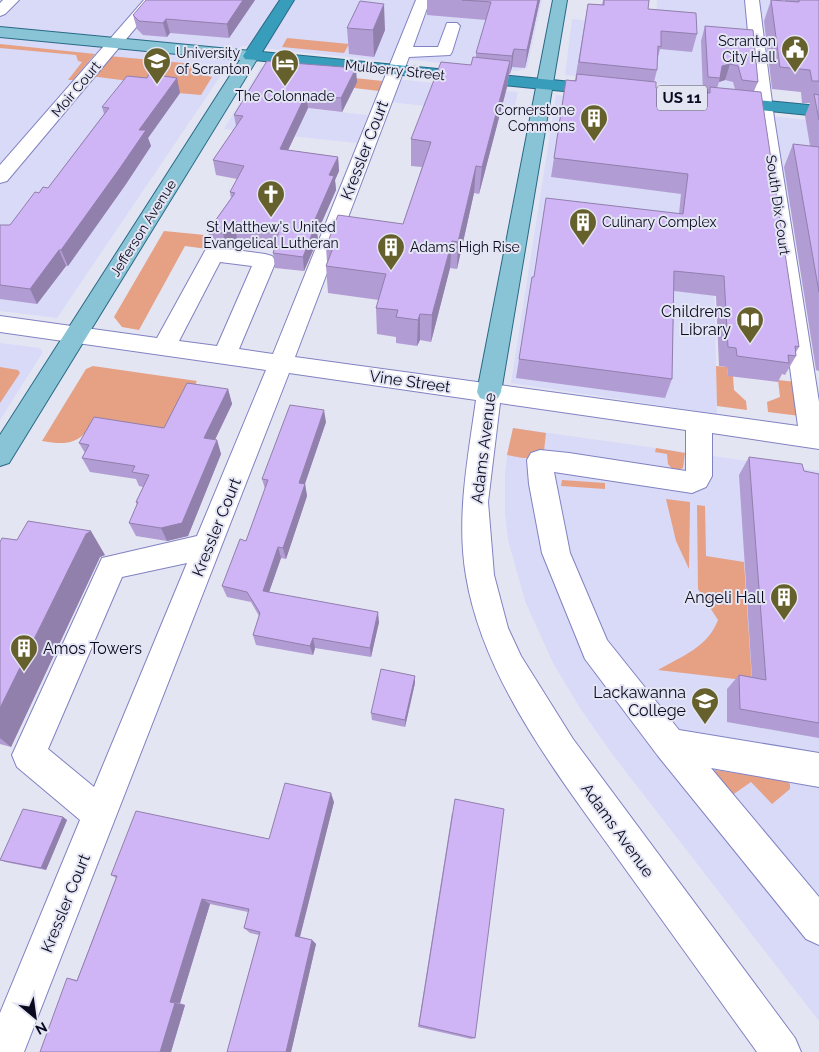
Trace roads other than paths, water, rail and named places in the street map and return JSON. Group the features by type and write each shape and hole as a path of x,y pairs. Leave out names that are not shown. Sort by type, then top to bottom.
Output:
{"highway":[{"name":"Jefferson Avenue","path":"250,56 287,0"},
{"name":"Mulberry Street","path":"250,56 398,61 544,85 622,92"},
{"name":"US 11","path":"707,100 726,94 763,106 819,111"}],"main road":[{"name":"Adams Avenue","path":"489,392 560,0"},
{"name":"Mulberry Street","path":"0,32 250,56"},
{"name":"Jefferson Avenue","path":"0,456 250,56"}],"street":[{"path":"0,11 12,0"},
{"name":"Moir Court","path":"0,177 152,0"},
{"name":"Kressler Court","path":"4,1052 281,363 422,0"},
{"name":"South Dix Court","path":"752,0 763,106 815,439"},
{"path":"398,61 444,52 452,26"},
{"path":"164,347 213,254 265,261 225,356"},
{"name":"Vine Street","path":"0,324 815,439"},
{"name":"Adams Avenue","path":"489,392 474,502 480,575 492,628 510,666 561,751 781,1052"},
{"path":"699,422 699,476 697,480 692,482 540,460 542,484 556,554 596,649 670,744 819,926"},
{"path":"100,816 29,756 112,567 208,546"},
{"path":"670,744 819,770"}],"place":[{"name":"Scranton City Hall","path":"795,73"},
{"name":"University of Scranton","path":"157,85"},
{"name":"The Colonnade","path":"285,87"},
{"name":"Cornerstone Commons","path":"594,142"},
{"name":"St Matthew's United Evangelical Lutheran","path":"271,218"},
{"name":"Culinary Complex","path":"583,246"},
{"name":"Adams High Rise","path":"391,271"},
{"name":"Childrens Library","path":"750,344"},
{"name":"Angeli Hall","path":"784,621"},
{"name":"Amos Towers","path":"24,672"},
{"name":"Lackawanna College","path":"705,725"}]}
